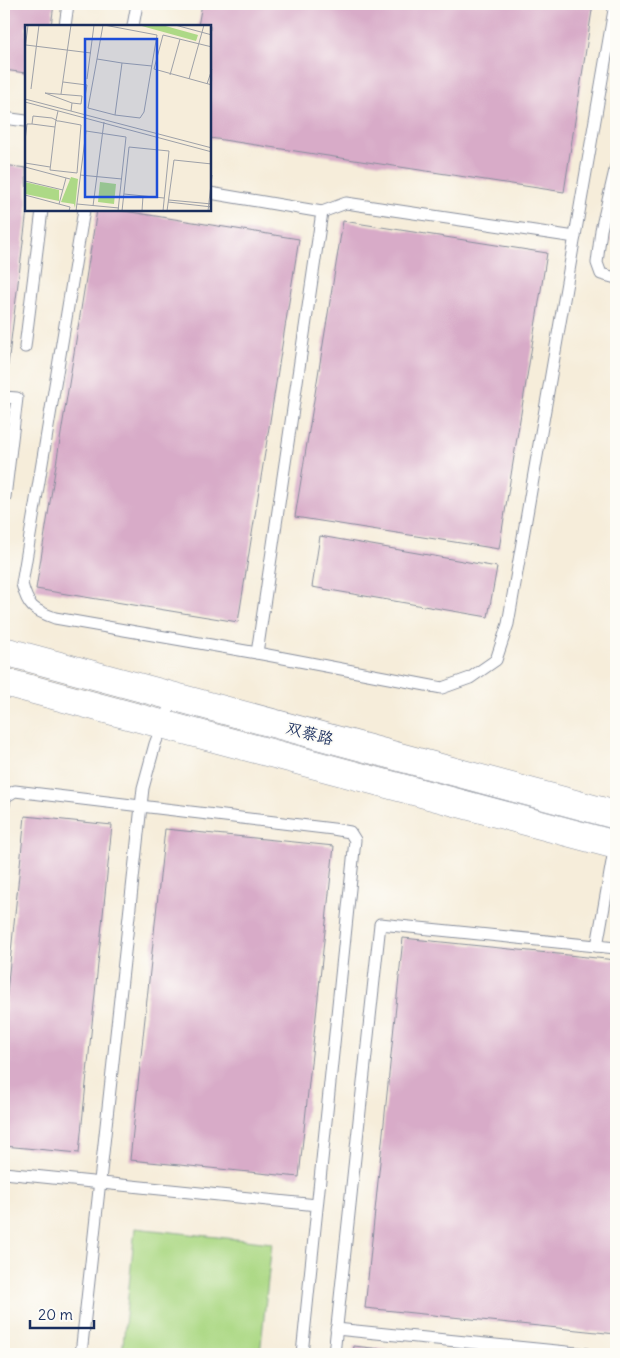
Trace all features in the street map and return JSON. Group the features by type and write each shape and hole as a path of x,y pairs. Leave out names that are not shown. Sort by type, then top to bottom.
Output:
{"street":[{"name":"双蔡路","path":"4,651 616,815"},
{"name":"双蔡路","path":"4,682 616,845"}],"lane":[{"path":"65,25 68,4"},
{"path":"133,25 137,4"},
{"path":"84,211 22,584 26,596 36,611 55,618 257,653 442,688 470,678 496,660 508,624 615,4"},
{"path":"4,118 25,121"},
{"path":"616,166 601,230 597,263 601,274 616,278"},
{"path":"211,193 322,212 346,204 574,237"},
{"path":"25,347 42,211"},
{"path":"257,653 322,212"},
{"path":"4,397 18,398 4,497"},
{"path":"81,1354 143,788 162,724 173,696"},
{"path":"4,805 5,797 14,791 333,829 350,832 355,840 302,1354"},
{"path":"597,946 616,845"},
{"path":"334,1354 380,924 616,948"},
{"path":"4,1173 317,1206"},
{"path":"336,1329 502,1350 587,1354"}],"green space":[{"path":"135,1228 272,1243 260,1354 122,1354"}],"building":[{"path":"4,4 54,4 51,25 25,25 25,73 4,70"},
{"path":"202,4 593,4 564,192 211,138 211,25 198,25"},
{"path":"4,165 25,168 25,211 27,211 4,388"},
{"path":"97,211 124,211 299,239 238,622 36,589"},
{"path":"616,219 616,243 610,241"},
{"path":"343,221 547,253 499,549 295,517"},
{"path":"320,536 497,567 488,617 312,587"},
{"path":"25,816 112,825 79,1153 4,1146 4,1021"},
{"path":"165,829 334,846 299,1177 130,1160"},
{"path":"403,938 616,960 616,1334 365,1308"},
{"path":"354,1346 417,1353 417,1354 353,1354"}]}
